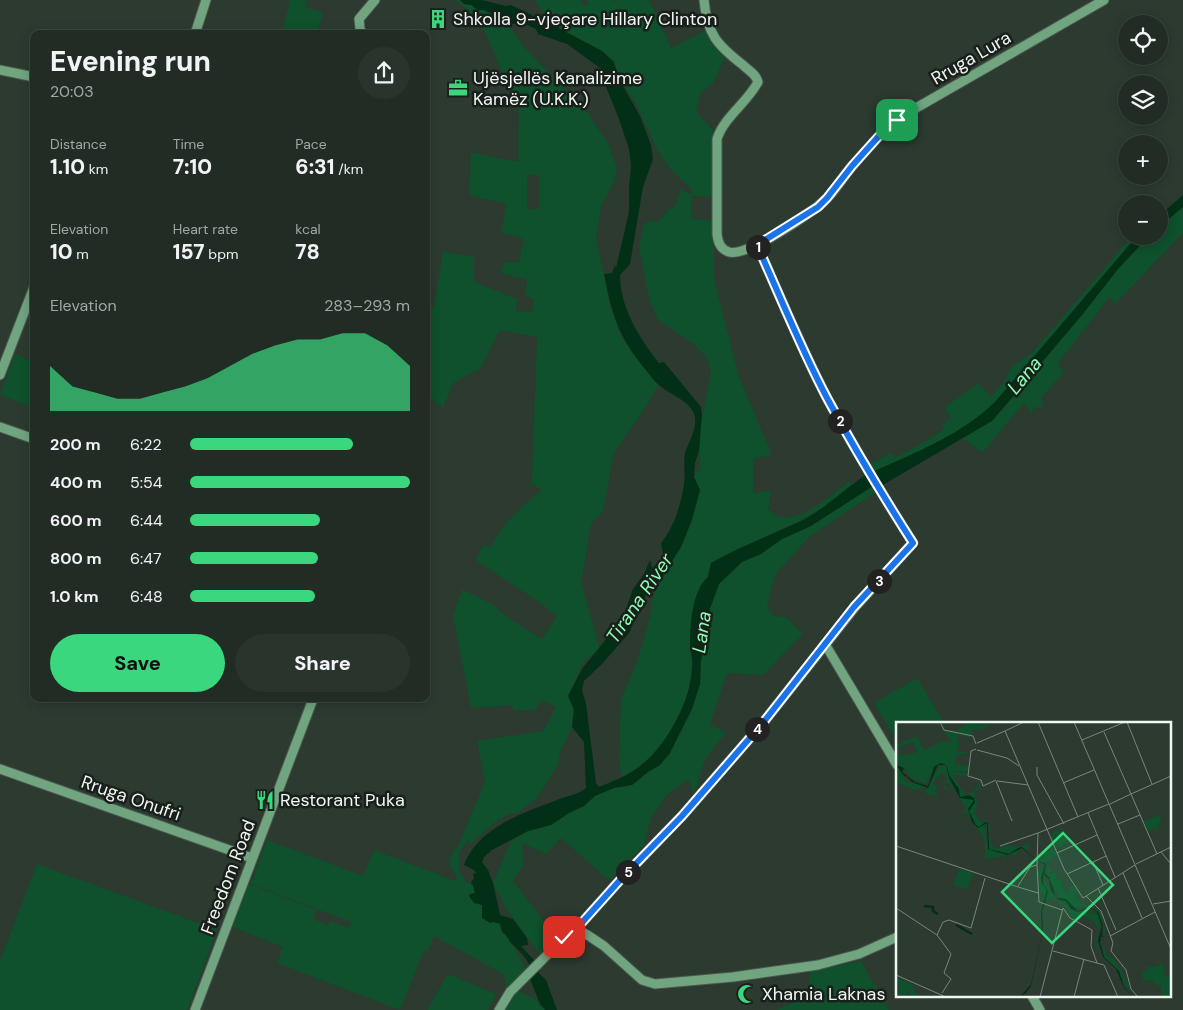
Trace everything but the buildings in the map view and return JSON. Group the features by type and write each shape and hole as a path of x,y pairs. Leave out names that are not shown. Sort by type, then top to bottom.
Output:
{"street":[{"path":"196,30 206,0"},
{"path":"362,30 359,19 375,0"},
{"name":"Rruga Lura","path":"704,0 705,15 712,36 723,49 755,75 758,82 744,103 724,125 717,139 717,234 721,246 732,253 757,245 818,207 878,137 897,120 1104,0"},
{"path":"0,70 30,76"},
{"path":"500,1010 510,992 567,935 585,920 605,896 682,816 762,724 854,607 913,543 870,473 814,372 757,245"},
{"path":"0,375 30,297"},
{"path":"0,427 30,438"},
{"path":"826,644 896,763"},
{"name":"Freedom Road","path":"195,1010 312,702"},
{"name":"Rruga Onufri","path":"0,769 252,858"},
{"path":"585,920 585,929 590,936"},
{"path":"567,935 582,932 590,936 642,980 655,984 733,977 818,965 860,954 896,936"},
{"path":"1033,998 1040,1010"}],"shaded area":[{"path":"290,0 307,0 305,7 323,13 318,30 283,30"},
{"path":"454,0 460,0 464,4 471,5 478,10 484,10 507,23 525,48 587,112 609,145 617,168 614,182 601,206 596,240 610,306 620,334 636,358 658,385 646,407 614,453 603,511 591,524 581,582 600,649 584,661 568,696 574,710 572,727 560,752 558,764 536,799 518,813 510,813 494,823 470,845 469,840 459,852 459,871 466,882 473,885 486,913 500,924 502,932 507,935 526,969 506,988 505,975 434,936 428,951 424,950 400,1010 277,963 283,947 233,927 249,884 316,910 313,919 329,925 331,921 349,928 351,922 251,884 267,840 363,876 374,850 455,881 457,878 450,867 449,858 459,844 485,782 477,741 543,731 556,707 542,700 535,710 513,710 512,705 471,708 453,616 462,589 495,606 507,617 542,639 557,616 475,560 483,545 490,548 513,516 542,490 531,483 537,337 500,330 480,369 453,383 443,408 430,398 430,307 434,308 443,251 474,257 474,282 517,299 516,311 532,312 534,299 525,295 527,280 501,273 504,262 519,263 524,239 501,233 506,204 469,195 471,152 518,162 519,107 505,83 485,31 465,7","holes":["528,175 539,175 539,209 527,209"]},
{"path":"535,0 581,0 585,7 588,4 587,0 613,0 614,2 618,0 649,0 671,48 705,31 711,43 725,58 713,83 700,93 696,112 715,132 714,197 692,196 691,219 714,221 714,279 739,377 772,455 753,459 753,493 771,491 768,509 777,515 787,517 806,512 849,481 851,485 825,506 799,521 719,558 709,569 690,641 692,668 687,698 665,741 634,770 621,777 619,757 621,700 638,659 651,613 651,602 661,579 681,547 700,490 694,477 700,468 700,429 711,373 707,358 695,345 658,320 650,302 639,245 644,224 650,220 658,222 670,208 674,209 681,189 692,195 691,188 671,170 658,152 634,99 619,79 614,62 602,51 551,24"},
{"path":"1183,207 1183,233 1115,304 1110,297 1058,363 1064,373 1041,398 1044,408 1036,407 1031,413 1024,403 982,453 963,438 992,421 1004,408 1118,269 1141,245 1168,245 1168,220"},
{"path":"1124,245 1129,245 995,402 982,414 937,442 872,472 868,465 891,453 895,458 944,429 942,425 951,418 944,408 978,383 991,397 1006,378 1011,367 1032,353"},
{"path":"15,354 30,360 30,406 0,395"},
{"path":"873,486 876,492 809,537 775,575 767,607 775,617 785,616 803,634 763,675 727,673 710,724 726,733 705,759 694,794 688,779 668,794 652,816 643,847 609,880 561,838 546,854 522,843 523,866 513,881 557,938 540,955 504,905 493,883 511,841 528,831 551,825 584,806 595,796 614,788 632,785 660,765 670,753 692,709 700,684 701,660 706,641 705,623 719,584 742,562 761,554 782,539 811,526"},
{"path":"917,678 944,722 896,722 896,739 874,703"},
{"path":"37,864 217,930 187,1010 0,1010 0,961"},
{"path":"861,961 889,1010 777,1010 808,994 810,972"},
{"path":"448,974 496,994 488,1010 427,1010"},
{"path":"518,991 535,999 545,1010 506,1010"}],"water":[{"path":"460,0 482,0 506,6 511,5 602,51 614,62 619,79 640,116 651,145 653,159 643,187 630,264 620,275 623,299 638,333 659,363 664,362 701,407 699,450 695,463 694,477 700,490 692,520 681,547 661,579 650,589 637,610 630,632 584,681 582,690 586,704 596,783 599,787 625,776 644,763 665,740 681,711 690,682 692,662 690,634 693,607 703,582 708,577 711,563 808,517 866,475 873,486 811,526 782,539 761,554 742,562 719,584 705,622 706,641 701,660 700,684 692,709 670,753 660,765 632,785 614,788 595,796 584,806 551,825 528,831 492,850 484,857 482,862 488,870 493,883 500,915 513,919 527,938 528,945 521,946 534,960 529,965 502,932 500,924 490,923 482,918 482,905 474,903 469,896 475,893 471,884 474,879 473,874 476,873 464,865 471,852 490,832 530,810 576,794 586,788 584,742 572,727 574,710 568,696 582,669 623,618 633,589 644,574 650,560 652,568 664,559 661,543 670,530 679,508 685,480 685,453 695,421 689,406 657,383 629,347 618,325 610,302 604,274 612,273 615,265 616,268 629,212 631,165 629,149 606,87 603,70 567,44 538,34 536,29 518,21 515,24 507,23 484,10 478,10 471,5 464,4"},
{"path":"1183,195 1183,207 1168,220 1168,208"},
{"name":"Lana","path":"1129,245 1141,245 1118,269 1082,315 992,421 881,486 872,472 952,434 982,414 995,402"},
{"path":"537,971 546,980 557,1010 545,1010 540,1004 530,979"}],"place":[{"name":"Shkolla 9-vjeçare Hillary Clinton","path":"438,19"},
{"name":"Ujësjellës Kanalizime Kamëz (U.K.K.)","path":"458,88"},
{"name":"Restorant Puka","path":"265,800"},
{"name":"Xhamia Laknas","path":"747,994"}],"route":[{"path":"564,937 585,920 605,896 682,816 762,724 854,607 913,543 827,398 757,245 818,207 878,137 897,120"}],"water label":[{"name":"Tirana River","path":"639,598"}]}
